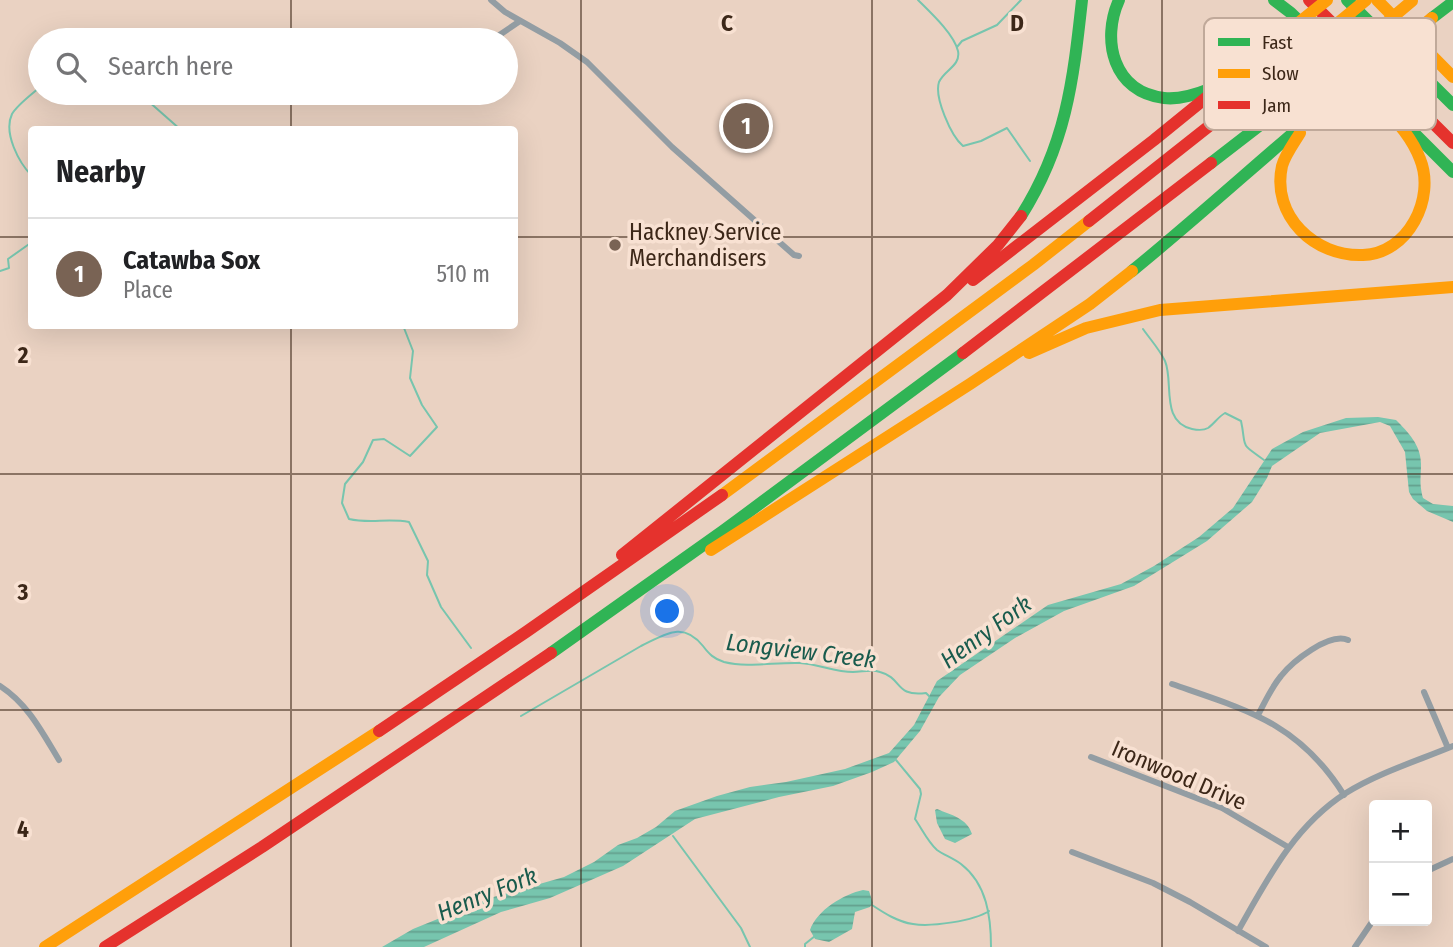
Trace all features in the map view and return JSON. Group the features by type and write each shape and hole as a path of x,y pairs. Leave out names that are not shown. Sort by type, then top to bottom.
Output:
{"highway":[{"path":"919,319 991,252 1017,221 1039,188 1064,124 1083,0"},
{"path":"1119,0 1111,18 1109,47 1118,70 1140,90 1157,97 1179,98 1204,91"},
{"path":"1309,0 1327,18"},
{"path":"1305,18 1327,0"},
{"path":"1348,0 1366,18"},
{"path":"1344,18 1366,0"},
{"path":"1377,0 1395,18"},
{"path":"1391,18 1412,0"},
{"path":"1432,18 1453,2"},
{"path":"1279,3 1295,18"},
{"path":"1436,57 1453,70"},
{"path":"1436,58 1453,76"},
{"path":"1436,88 1453,105"},
{"path":"465,671 594,578 919,319 1204,99"},
{"path":"1436,126 1453,143"},
{"path":"45,947 247,819 526,632 706,506 1032,265 1205,130"},
{"path":"105,947 486,698 662,575 966,354 1255,130"},
{"path":"662,575 680,569 970,384 1113,287 1180,233 1296,130"},
{"path":"1302,130 1294,140 1281,169 1281,195 1287,215 1305,238 1330,252 1352,256 1382,250 1404,235 1418,217 1423,202 1425,180 1421,159 1403,130"},
{"path":"1410,130 1453,172"},
{"path":"970,384 1076,332 1142,313 1208,305 1453,287"}],"street":[{"path":"496,1 520,21 560,43 587,62 672,147 794,255 799,256"},
{"path":"510,28 520,21"},
{"path":"1258,715 1289,668 1330,640 1348,640"},
{"path":"1172,684 1274,723 1309,750 1332,775 1344,794"},
{"path":"0,686 17,698 28,711 59,760"},
{"path":"1238,931 1288,847 1316,817 1344,794 1450,747 1424,692"},
{"name":"Ironwood Drive","path":"1091,757 1222,808 1288,847"},
{"path":"1072,852 1153,883 1266,947"},
{"path":"1432,870 1453,859"},
{"path":"1355,947 1369,926"}],"water":[{"path":"1378,417 1396,420 1413,439 1419,451 1423,498 1433,504 1453,506 1453,522 1427,511 1413,499 1409,492 1405,452 1390,426 1380,422 1320,433 1272,466 1252,502 1207,541 1134,586 1064,611 1015,638 960,675 939,697 920,731 894,762 833,786 695,819 623,866 550,898 501,912 424,947 382,947 413,929 490,898 564,877 594,862 618,845 656,827 675,811 750,787 845,769 889,753 914,725 937,681 1048,605 1121,584 1199,537 1233,508 1272,449 1303,432 1346,418"},
{"path":"937,809 962,821 972,834 955,843 945,839 937,823"},
{"path":"863,890 869,891 873,903 870,907 855,912 852,929 829,942 815,939 810,930 819,916 840,899"}],"waterway":[{"path":"918,0 947,31 958,51 955,64 941,78 938,89 953,134 963,146 981,141 1007,128 1030,161"},
{"path":"957,47 962,41 997,25 1021,0"},
{"name":"Longview Creek","path":"28,97 12,114 10,130 14,147 28,171"},
{"name":"Longview Creek","path":"153,105 176,126"},
{"name":"Longview Creek","path":"0,271 9,268 8,259 28,245"},
{"name":"Longview Creek","path":"404,329 413,351 410,378 422,405 437,427 410,456 384,439 373,440 363,462 345,484 342,503 349,519 409,522 428,561 427,575 441,607 471,648"},
{"path":"1143,329 1165,361 1172,410 1182,425 1202,430 1225,413 1241,421 1245,444 1264,460"},
{"name":"Longview Creek","path":"521,716 641,646 674,632 696,638 712,656 724,662 752,665 800,663 846,672 877,671 892,678 903,690 926,693 929,696"},
{"path":"896,760 920,789 915,819 925,835 937,850 958,862 977,881 986,902 991,947"},
{"path":"673,836 741,928 750,947"},
{"path":"872,905 897,919 921,925 963,920 989,911"},
{"path":"805,947 815,936"}],"traffic: fast":[{"path":"1021,216 1036,190 1058,138 1071,86 1082,0"},
{"path":"1119,0 1111,31 1112,47 1116,62 1133,86 1147,94 1164,98 1188,96 1204,91"},
{"path":"1274,0 1296,18"},
{"path":"1347,0 1365,18"},
{"path":"1432,18 1453,2"},
{"path":"1436,88 1453,105"},
{"path":"1211,163 1254,130"},
{"path":"1132,271 1297,130"},
{"path":"1411,130 1453,172"},
{"path":"551,653 723,531 963,353"}],"traffic: slow":[{"path":"1305,18 1327,0"},
{"path":"1344,18 1366,0"},
{"path":"1377,0 1395,18"},
{"path":"1392,18 1412,1"},
{"path":"1436,60 1453,77"},
{"path":"1300,133 1282,166 1280,184 1290,217 1313,241 1345,254 1363,255 1379,252 1393,245 1405,234 1421,206 1424,174 1416,149 1403,130"},
{"path":"722,495 1089,221"},
{"path":"711,550 970,384 1090,304 1132,271"},
{"path":"1029,353 1086,328 1160,310 1453,287"},
{"path":"45,947 379,731"}],"traffic: jam":[{"path":"1309,0 1327,18"},
{"path":"973,280 1204,99"},
{"path":"1436,126 1453,143"},
{"path":"1089,221 1204,130"},
{"path":"963,353 1211,163"},
{"path":"622,555 947,295 998,245 1021,216"},
{"path":"379,731 722,495"},
{"path":"105,947 262,847 551,653"}],"place":[{"name":"Catawba Sox","path":"746,126"},
{"name":"Hackney Service Merchandisers","path":"615,245"}],"water label":[{"name":"Henry Fork","path":"986,632"},
{"name":"Henry Fork","path":"487,894"}]}
